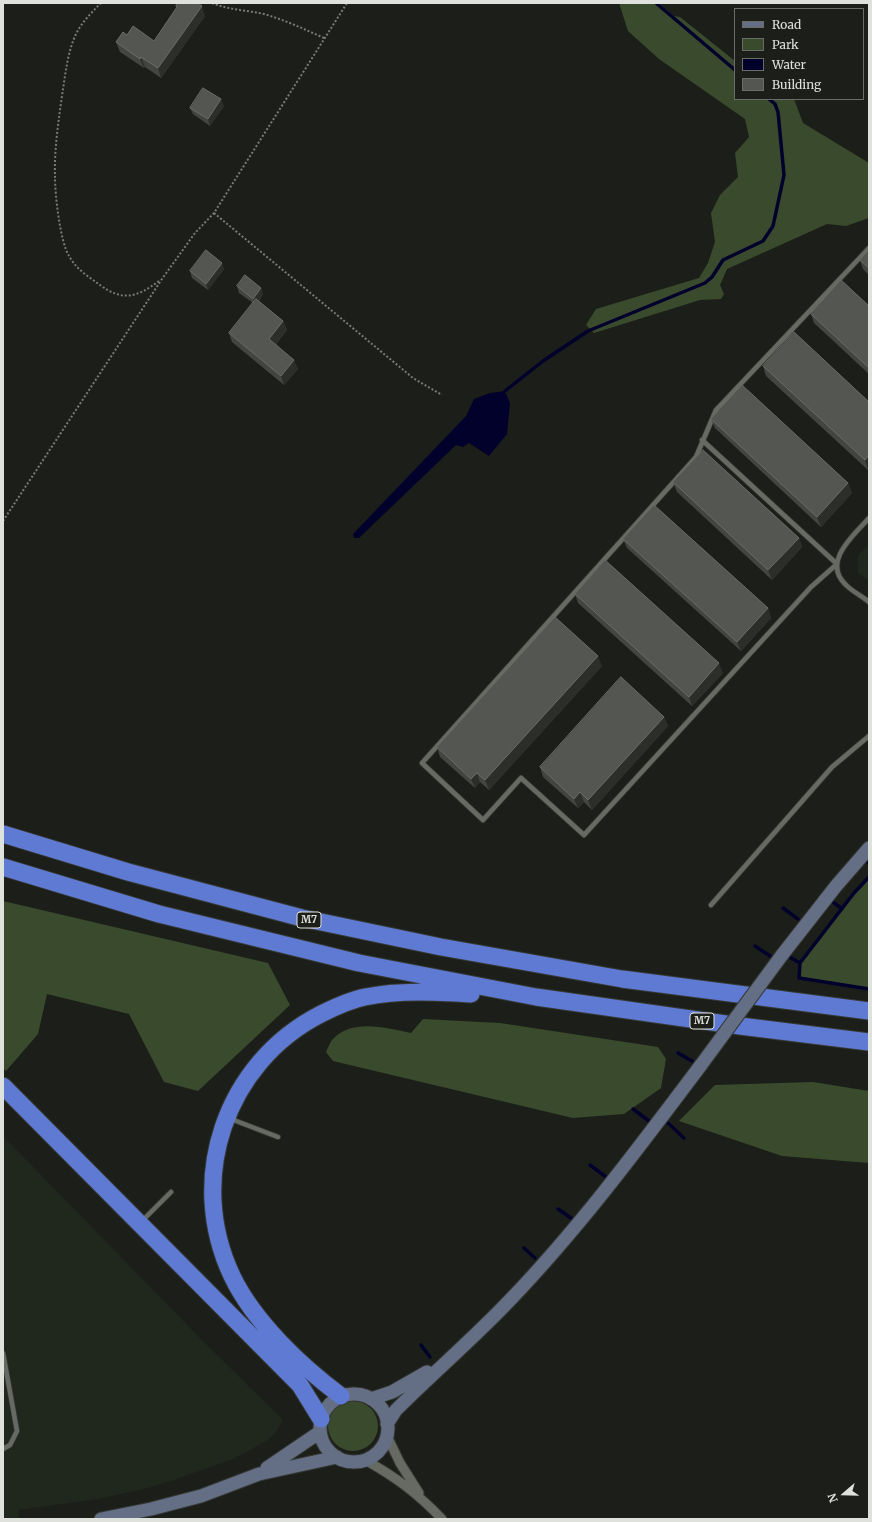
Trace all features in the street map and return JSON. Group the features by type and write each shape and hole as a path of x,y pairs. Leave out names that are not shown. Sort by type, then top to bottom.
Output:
{"highway":[{"name":"M7","path":"3,834 128,872 302,918 441,947 622,978 869,1011"},
{"name":"M7","path":"3,867 159,914 358,963 536,997 665,1016 869,1042"},
{"path":"341,1396 317,1378 269,1330 251,1308 233,1277 222,1251 216,1223 212,1191 216,1150 226,1117 240,1090 257,1065 285,1037 311,1020 338,1006 364,998 398,993 430,992 536,997"},
{"path":"3,1086 300,1385 321,1425"}],"main road":[{"path":"459,1351 392,1392 371,1398 355,1394 341,1396 328,1405 321,1425 322,1438 327,1449 337,1457 349,1461 365,1460 376,1454 381,1448 396,1410 459,1351 510,1301 568,1237 701,1065 782,955 836,886 869,848"},
{"path":"371,1398 382,1409 387,1430"},
{"path":"259,1474 321,1425"},
{"path":"101,1519 151,1510 201,1496 259,1474 337,1457"}],"street":[{"path":"387,1430 400,1463 422,1498"},
{"path":"365,1460 390,1474 422,1498 442,1519"}],"lane":[{"path":"837,564 811,587 584,835 522,778 483,820 422,763 696,457 716,410 869,248"},
{"path":"702,440 837,564"},
{"path":"869,518 843,546 837,564 840,578 846,585 869,602"},
{"path":"711,905 832,767 869,736"},
{"path":"226,1117 278,1137"},
{"path":"139,1223 171,1192"},
{"path":"3,1353 16,1431 10,1445 3,1449"}],"path":[{"path":"101,3 76,33 69,54 58,120 55,176 62,236 69,256 79,269 109,292 121,296 134,296 149,289 162,279"},
{"path":"212,3 224,8 261,14 280,19 324,38"},
{"path":"3,521 162,279 195,233 214,213 347,3"},
{"path":"214,213 413,378 442,395"}],"shaded area":[{"path":"869,543 869,581 858,573 857,557"},
{"path":"3,1136 199,1337 283,1420 275,1434 267,1441 233,1459 174,1480 148,1488 98,1499 19,1510 18,1519 3,1519"}],"green space":[{"path":"619,3 659,3 674,16 680,17 734,60 734,100 794,100 803,123 869,163 869,218 846,226 827,224 727,269 720,285 724,294 721,299 700,300 594,333 586,325 596,309 699,278 708,263 715,242 711,213 720,195 738,177 735,153 749,137 745,119 659,59 628,31"},
{"path":"869,877 869,989 799,978 800,963 854,893"},
{"path":"3,901 268,963 290,1005 198,1091 164,1082 129,1014 47,994 38,1034 6,1071 3,1068"},
{"path":"423,1019 500,1023 658,1047 666,1059 661,1088 624,1114 573,1118 333,1061 326,1052 333,1039 350,1028 370,1026 411,1033"},
{"path":"813,1082 869,1091 869,1163 782,1156 679,1121 715,1085"},
{"path":"348,1401 358,1401 371,1408 378,1421 378,1431 371,1444 358,1451 348,1451 339,1447 332,1440 328,1431 328,1421 332,1412 339,1405"}],"water":[{"path":"505,391 510,403 507,434 489,456 469,443 463,447 456,445 359,538 354,538 353,534 466,416 474,399 490,393"}],"building":[{"path":"178,3 198,3 202,6 158,68 141,57 140,59 116,42 123,32 127,35 133,26 154,41 177,7 176,6"},
{"path":"203,88 221,99 208,119 190,108"},
{"path":"206,250 222,263 206,284 190,271"},
{"path":"869,250 869,268 860,260"},
{"path":"245,275 261,288 253,299 237,286"},
{"path":"841,280 869,306 869,368 811,314"},
{"path":"256,299 283,321 269,339 294,360 281,376 229,333"},
{"path":"794,332 869,402 869,455 865,460 763,366"},
{"path":"742,385 848,483 817,517 711,419"},
{"path":"703,450 799,538 768,570 673,482"},
{"path":"654,505 768,608 737,642 623,539"},
{"path":"605,560 719,663 689,697 575,594"},
{"path":"555,617 598,656 485,780 477,773 471,779 437,747"},
{"path":"621,677 664,717 588,800 580,792 574,799 540,767"}],"waterway":[{"path":"656,3 734,69"},
{"path":"505,391 543,361 588,331 705,283 712,277 723,260 763,241 773,226 784,175 778,112 775,104 770,100"},
{"path":"869,877 854,893 800,963 799,978 869,989"},
{"path":"833,902 842,909"},
{"path":"783,908 798,919"},
{"path":"755,946 770,956"},
{"path":"791,958 800,963"},
{"path":"678,1053 692,1061"},
{"path":"633,1109 649,1121"},
{"path":"668,1123 684,1138"},
{"path":"590,1165 606,1177"},
{"path":"558,1209 571,1218"},
{"path":"524,1248 535,1258"},
{"path":"421,1345 430,1357"}]}
